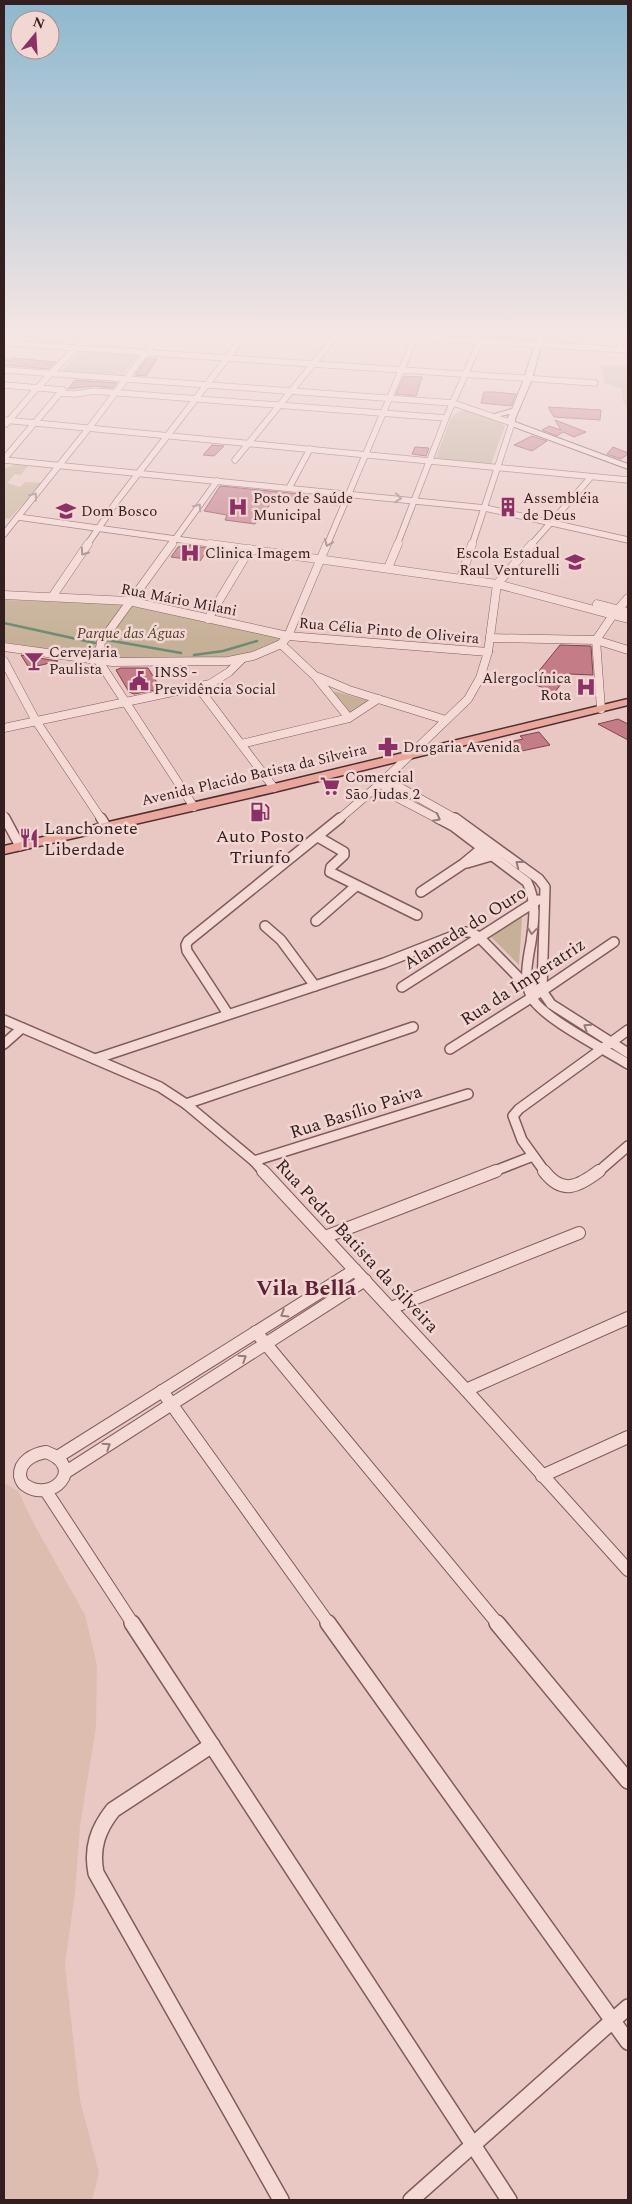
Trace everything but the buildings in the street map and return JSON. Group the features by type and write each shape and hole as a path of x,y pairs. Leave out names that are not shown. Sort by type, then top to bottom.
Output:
{"main road":[{"name":"Avenida Placido Batista da Silveira","path":"4,850 194,807 628,702"}],"street":[{"path":"4,459 26,434"},
{"path":"4,534 83,434"},
{"path":"147,434 628,480"},
{"path":"235,460 255,434"},
{"path":"4,647 98,660 218,662 242,659 262,653 281,644 288,636 375,434"},
{"path":"388,568 441,434"},
{"path":"462,577 508,434"},
{"path":"544,434 628,467"},
{"path":"547,434 628,463"},
{"path":"52,597 117,501 168,436"},
{"path":"289,488 310,449"},
{"path":"4,459 485,508 628,540"},
{"path":"228,1014 187,950 186,945 188,941 318,837 383,781 468,698 476,685 488,652 498,582 591,477"},
{"path":"194,807 98,660 101,642 217,481"},
{"path":"23,511 250,549 449,577 498,582 615,612 628,619"},
{"path":"18,517 102,525"},
{"path":"178,536 264,545 293,555"},
{"path":"208,619 250,549"},
{"name":"Rua Mário Milani","path":"4,595 129,601 288,636"},
{"path":"601,709 596,640 615,612 628,598"},
{"path":"615,612 628,612"},
{"name":"Rua Célia Pinto de Oliveira","path":"288,636 488,652"},
{"path":"490,638 596,640 628,650"},
{"path":"281,644 315,676 349,718"},
{"path":"4,728 198,687 220,679 242,659"},
{"path":"4,661 36,721 106,826"},
{"path":"315,676 332,684 446,720"},
{"path":"198,687 274,788"},
{"path":"241,744 349,718 378,699"},
{"path":"383,781 396,797 504,852 539,880 545,887 546,896 541,989 551,1004 607,1045 628,1064"},
{"path":"4,816 20,846"},
{"path":"318,837 344,852 344,855 331,867 330,872 417,915"},
{"path":"487,844 494,855 528,882 534,890 535,902 528,987 531,997 551,1015 607,1045 628,1053"},
{"path":"421,892 463,864 487,844"},
{"path":"463,864 504,852"},
{"path":"316,921 356,886"},
{"name":"Alameda do Ouro","path":"402,988 479,937 546,896"},
{"path":"265,926 281,940 315,986"},
{"path":"95,1059 384,963 463,932 471,932 479,937 528,987 541,989"},
{"name":"Rua da Imperatriz","path":"450,1049 614,942"},
{"name":"Rua Pedro Batista da Silveira","path":"4,1020 151,1083 186,1104 254,1162 391,1308 628,1570"},
{"path":"186,1104 413,1027"},
{"path":"4,1044 22,1028"},
{"path":"628,1030 519,1109 513,1116 514,1123 533,1156 555,1183 569,1187 582,1183 628,1146"},
{"name":"Rua Basílio Paiva","path":"254,1162 468,1094"},
{"path":"325,1237 533,1156"},
{"path":"391,1308 579,1233"},
{"path":"59,1456 356,1270"},
{"path":"66,1472 63,1460 59,1456 46,1452 39,1453 26,1460 20,1471 22,1483 26,1488 39,1492 46,1491 59,1484 66,1472 365,1280"},
{"path":"466,1390 628,1318"},
{"path":"256,1332 628,1782"},
{"path":"162,1391 628,2042"},
{"path":"542,1476 628,1438"},
{"path":"46,1491 509,2200"},
{"path":"212,1746 113,1810 103,1822 97,1836 94,1846 94,1864 96,1873 281,2200"},
{"path":"411,2200 628,2007"}],"shaded area":[{"path":"445,434 502,434 491,464 435,460"},
{"path":"4,1483 18,1491 35,1526 85,1615 97,1665 96,1727 80,1826 75,1892 65,1965 80,2100 99,2173 92,2200 4,2200"}],"green space":[{"path":"14,465 28,466 21,475 15,474 7,483 20,487 25,482 43,483 9,519 4,518 4,469"},
{"name":"Parque das Águas","path":"4,600 137,604 277,637 280,641 276,645 228,661 111,661 99,651 81,654 4,642"},
{"path":"333,691 370,701 350,715"},
{"path":"522,917 519,965 491,937"}],"waterway":[{"path":"4,623 95,643"},
{"path":"107,640 181,653"},
{"path":"194,655 223,651 257,641"}],"place":[{"name":"Posto de Saúde Municipal","path":"238,507"},
{"name":"Assembléia de Deus","path":"508,507"},
{"name":"Dom Bosco","path":"66,511"},
{"name":"Clinica Imagem","path":"190,553"},
{"name":"Escola Estadual Raul Venturelli","path":"575,562"},
{"name":"Cervejaria Paulista","path":"34,661"},
{"name":"INSS - Previdência Social","path":"139,681"},
{"name":"Alergoclínica Rota","path":"586,687"},
{"name":"Drogaria Avenida","path":"388,747"},
{"name":"Comercial São Judas 2","path":"330,786"},
{"name":"Auto Posto Triunfo","path":"260,812"},
{"name":"Lanchonete Liberdade","path":"29,838"}],"district":[{"name":"Vila Bella","path":"306,1288"}]}
